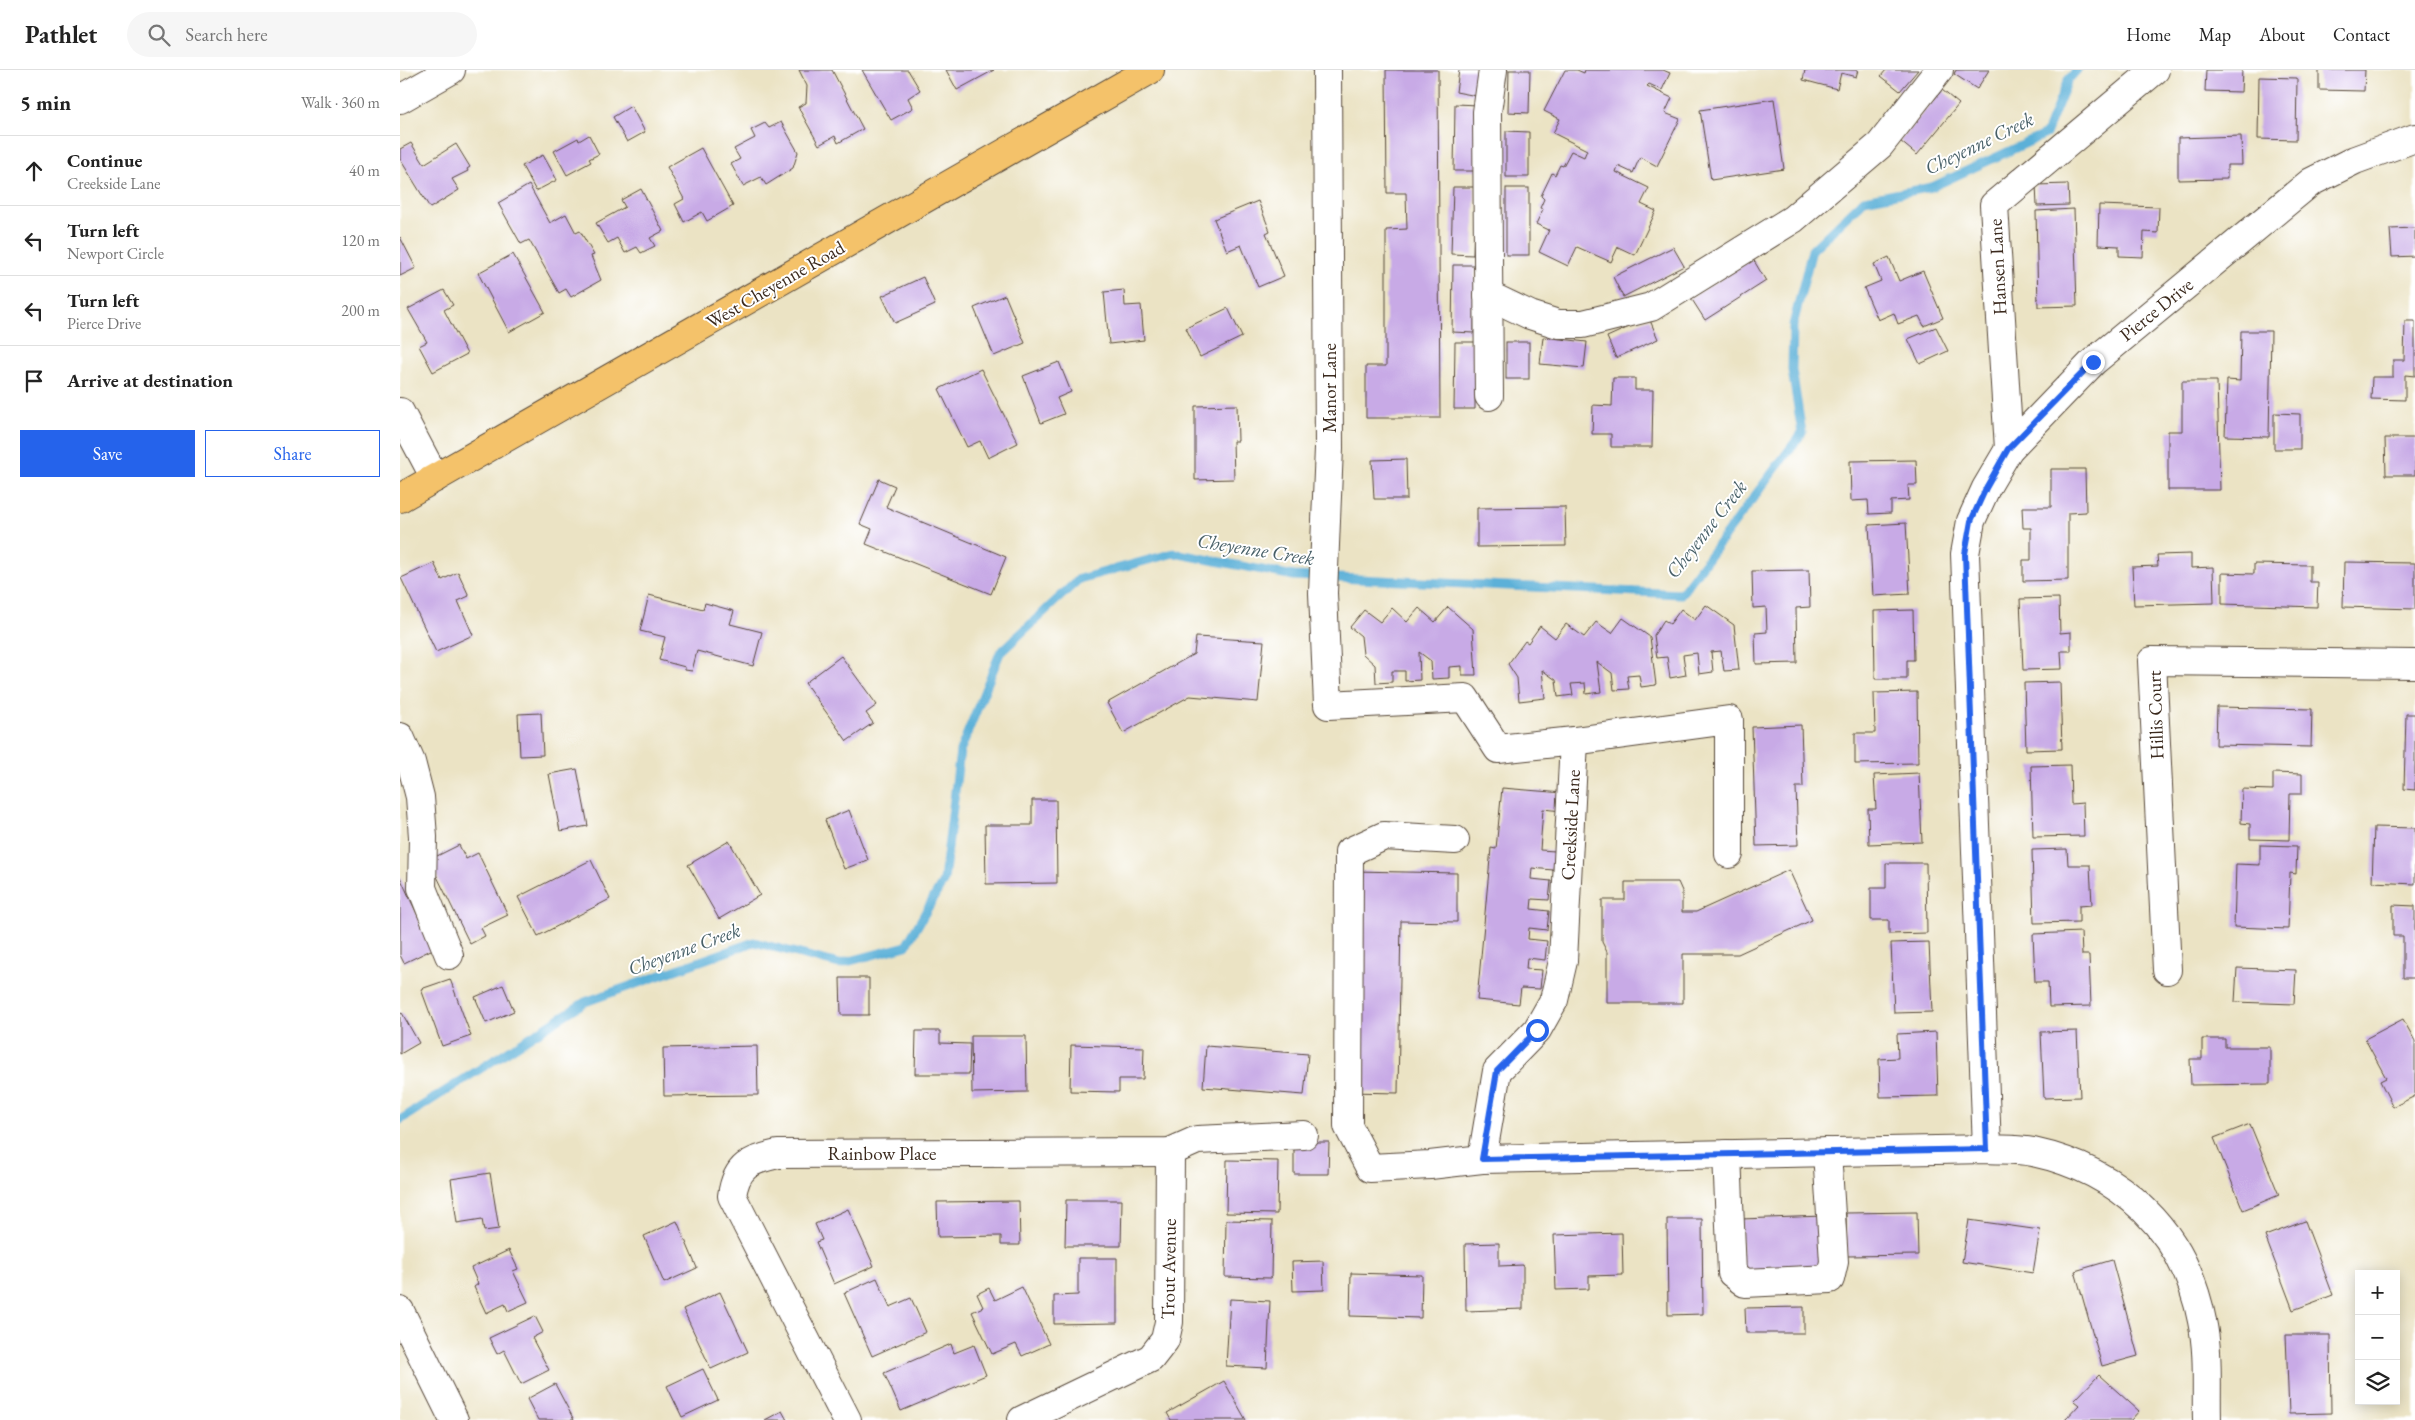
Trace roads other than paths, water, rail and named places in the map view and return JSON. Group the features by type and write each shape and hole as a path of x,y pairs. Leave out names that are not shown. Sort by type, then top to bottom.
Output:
{"main road":[{"name":"West Cheyenne Road","path":"400,498 1146,71"}],"street":[{"path":"400,99 451,70"},
{"name":"Manor Lane","path":"1327,70 1329,448 1323,593 1328,705"},
{"path":"1489,396 1488,112 1493,70"},
{"path":"1488,295 1530,315 1558,324 1583,324 1651,307 1793,218 1880,145 1938,70"},
{"name":"Hansen Lane","path":"2008,449 1994,205 2155,70"},
{"name":"Pierce Drive","path":"1987,1149 1965,554 1971,521 1986,488 2008,449 2093,362 2311,182 2356,160 2415,138"},
{"path":"400,412 436,478"},
{"name":"Hillis Court","path":"2167,970 2152,661 2415,664"},
{"name":"Creekside Lane","path":"1328,705 1465,698 1498,749 1574,741 1563,961 1554,1000 1537,1030 1497,1071 1482,1159"},
{"path":"1574,741 1728,720 1729,854"},
{"path":"400,737 411,762 420,797 423,837 422,888 449,954"},
{"path":"1455,840 1384,836 1349,852 1348,1126 1370,1168 1430,1165 1482,1159 1987,1149 2031,1151 2068,1161 2102,1176 2134,1198 2160,1226 2180,1258 2194,1291 2202,1322 2207,1420"},
{"name":"Rainbow Place","path":"846,1420 732,1196 734,1179 744,1167 759,1158 778,1154 1170,1152 1196,1140 1304,1136"},
{"name":"Trout Avenue","path":"1022,1420 1150,1358 1165,1340 1168,1322 1170,1152"},
{"path":"1727,1154 1732,1272 1745,1282 1830,1279 1834,1262 1827,1152"},
{"path":"400,1311 454,1420"}],"waterway":[{"name":"Cheyenne Creek","path":"400,1120 585,1002 754,942 839,964 906,946 944,880 960,751 1000,653 1079,579 1174,553 1294,576 1681,594 1802,433 1792,370 1793,325 1812,250 1864,200 1932,187 2046,134 2068,80 2077,70"}]}
